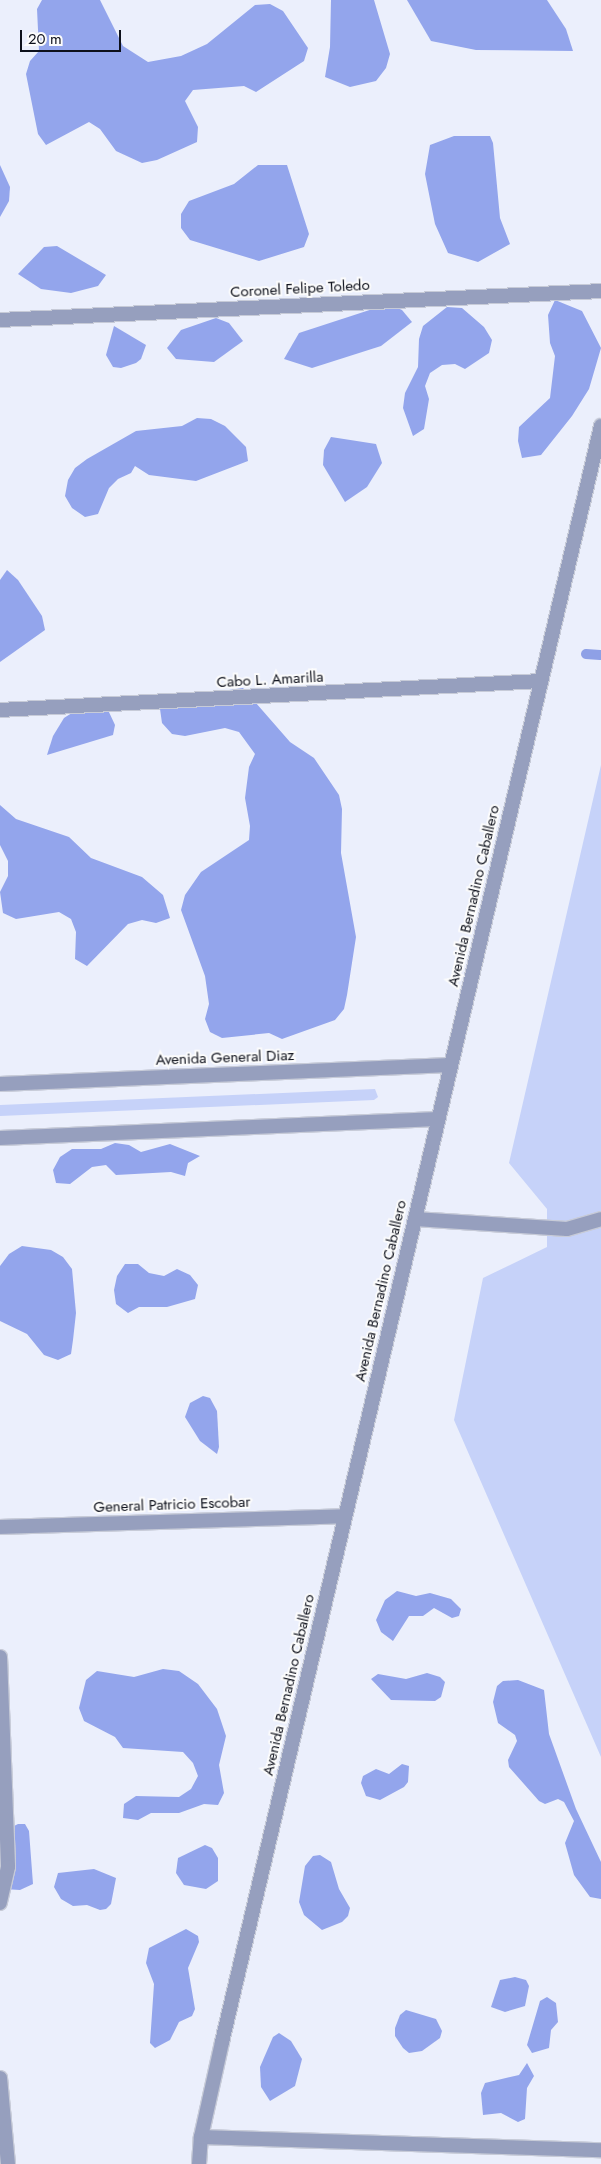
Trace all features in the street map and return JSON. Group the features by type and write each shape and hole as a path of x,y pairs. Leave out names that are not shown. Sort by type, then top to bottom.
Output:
{"street":[{"name":"Coronel Felipe Toledo","path":"0,320 601,291"},
{"name":"Avenida Bernadino Caballero","path":"199,2164 201,2137 601,426"},
{"name":"Cabo L. Amarilla","path":"0,710 541,681"},
{"name":"Avenida General Diaz","path":"0,1084 451,1064"},
{"path":"0,1138 438,1119"},
{"path":"415,1220 566,1229 601,1219"},
{"name":"General Patricio Escobar","path":"0,1527 345,1516"},
{"path":"0,1657 8,1867 0,1903"},
{"path":"0,2078 8,2164"},
{"path":"201,2137 601,2150"}],"shaded area":[{"path":"42,0 100,0 123,46 148,62 181,56 207,44 255,5 270,4 283,11 308,48 304,61 256,92 244,86 193,90 185,101 198,127 197,142 157,160 142,163 116,151 100,129 89,122 46,145 38,134 26,74 30,61 39,51 37,9"},
{"path":"331,0 374,0 390,54 386,68 376,81 350,87 325,77 330,47"},
{"path":"407,0 547,0 566,29 573,51 476,50 431,41"},
{"path":"454,136 490,136 493,143 500,218 510,244 478,262 448,253 435,224 425,174 430,145"},
{"path":"0,165 10,187 9,201 0,217"},
{"path":"258,165 287,165 309,234 304,247 259,261 190,240 181,228 181,214 189,201 234,184"},
{"path":"57,246 106,275 98,286 71,293 41,289 18,274 44,247"},
{"path":"555,300 582,311 601,348 589,389 572,416 541,455 522,458 518,441 519,427 550,398 555,356 550,343 548,315"},
{"path":"388,304 402,310 412,322 381,346 312,368 284,359 299,333"},
{"path":"447,307 462,308 484,327 492,340 489,353 465,369 455,364 442,365 430,373 425,386 429,399 424,429 413,436 403,408 405,393 418,367 419,339 423,326"},
{"path":"216,318 229,323 243,341 214,362 176,359 167,348 181,330"},
{"path":"114,326 146,345 141,359 136,363 121,368 113,367 106,355"},
{"path":"197,418 211,419 225,426 246,447 248,461 196,481 149,475 135,466 131,473 118,479 109,488 98,514 85,517 72,508 65,496 68,480 75,468 87,459 136,431 182,426"},
{"path":"331,437 376,444 382,463 367,487 345,502 323,465 324,450"},
{"path":"7,570 18,580 42,616 45,630 0,662 0,580"},
{"path":"243,688 290,742 314,758 339,795 342,809 341,853 356,937 344,1009 335,1020 282,1039 269,1033 222,1038 210,1032 205,1019 209,1004 205,976 181,910 185,895 201,872 249,840 250,826 245,798 249,767 255,754 239,732 225,728 185,736 172,734 162,723 160,709 172,700 217,699 229,690"},
{"path":"108,710 115,725 113,735 47,755 53,736 64,718 75,711"},
{"path":"601,765 601,1757 454,1420 483,1278 547,1247 547,1209 509,1163"},
{"path":"0,805 16,819 69,837 91,858 142,877 163,895 170,918 156,923 142,920 128,924 87,966 75,959 76,932 71,919 59,912 16,919 3,913 0,892 8,876 8,861 0,845"},
{"path":"375,1089 378,1097 374,1100 0,1116 0,1105"},
{"path":"115,1143 129,1145 141,1152 170,1144 200,1156 188,1163 185,1176 171,1172 116,1175 106,1165 92,1167 70,1184 56,1183 53,1170 60,1157 72,1149 101,1149"},
{"path":"22,1246 51,1250 63,1257 72,1269 76,1313 71,1354 58,1360 44,1355 27,1334 0,1321 0,1266 9,1254"},
{"path":"125,1264 138,1264 149,1273 164,1276 177,1269 190,1275 198,1285 195,1299 167,1307 139,1307 128,1313 116,1304 114,1290 117,1276"},
{"path":"203,1396 210,1398 217,1411 219,1447 217,1454 200,1441 185,1417 190,1403"},
{"path":"397,1591 416,1596 430,1593 451,1599 461,1609 459,1616 452,1618 434,1608 423,1616 409,1616 393,1641 381,1632 376,1620 385,1600"},
{"path":"163,1669 179,1671 198,1684 217,1709 226,1736 219,1765 224,1793 218,1805 204,1804 179,1813 151,1813 138,1820 123,1818 124,1804 136,1796 179,1797 191,1789 198,1776 193,1763 183,1752 123,1748 115,1737 84,1721 79,1708 86,1680 97,1671 134,1677"},
{"path":"427,1673 440,1677 445,1682 441,1697 435,1701 391,1700 371,1679 378,1674 406,1679"},
{"path":"518,1680 544,1690 549,1734 576,1809 601,1862 601,1899 590,1897 574,1875 565,1843 574,1821 564,1802 558,1799 545,1804 539,1801 509,1767 508,1760 517,1741 515,1735 498,1723 493,1702 497,1686 503,1681"},
{"path":"402,1764 409,1766 408,1782 404,1787 380,1800 366,1796 361,1783 363,1776 376,1769 389,1774"},
{"path":"18,1824 25,1824 29,1831 33,1884 20,1890 4,1889 0,1893 0,1833"},
{"path":"205,1845 212,1848 218,1858 218,1881 206,1889 184,1885 176,1873 178,1858"},
{"path":"320,1855 331,1862 339,1889 350,1908 348,1916 342,1922 322,1930 304,1915 299,1902 305,1866 313,1856"},
{"path":"94,1869 116,1878 111,1904 106,1909 100,1910 87,1905 73,1906 61,1899 54,1887 58,1873"},
{"path":"186,1929 198,1936 199,1942 188,1968 195,2009 192,2016 179,2022 170,2040 155,2048 150,2043 154,1984 146,1963 149,1948"},
{"path":"515,1977 526,1980 529,1986 525,2006 505,2012 491,2007 500,1980"},
{"path":"547,1997 556,2003 558,2022 551,2030 549,2048 532,2053 527,2045 540,2001"},
{"path":"406,2010 436,2019 442,2031 440,2038 422,2051 409,2053 395,2036 395,2028 400,2015"},
{"path":"279,2033 291,2041 302,2059 295,2086 270,2101 261,2087 260,2067 273,2037"},
{"path":"527,2063 534,2076 527,2088 525,2119 518,2122 501,2113 483,2115 481,2093 485,2083 519,2075"}],"waterway":[{"path":"586,654 600,655"}]}
